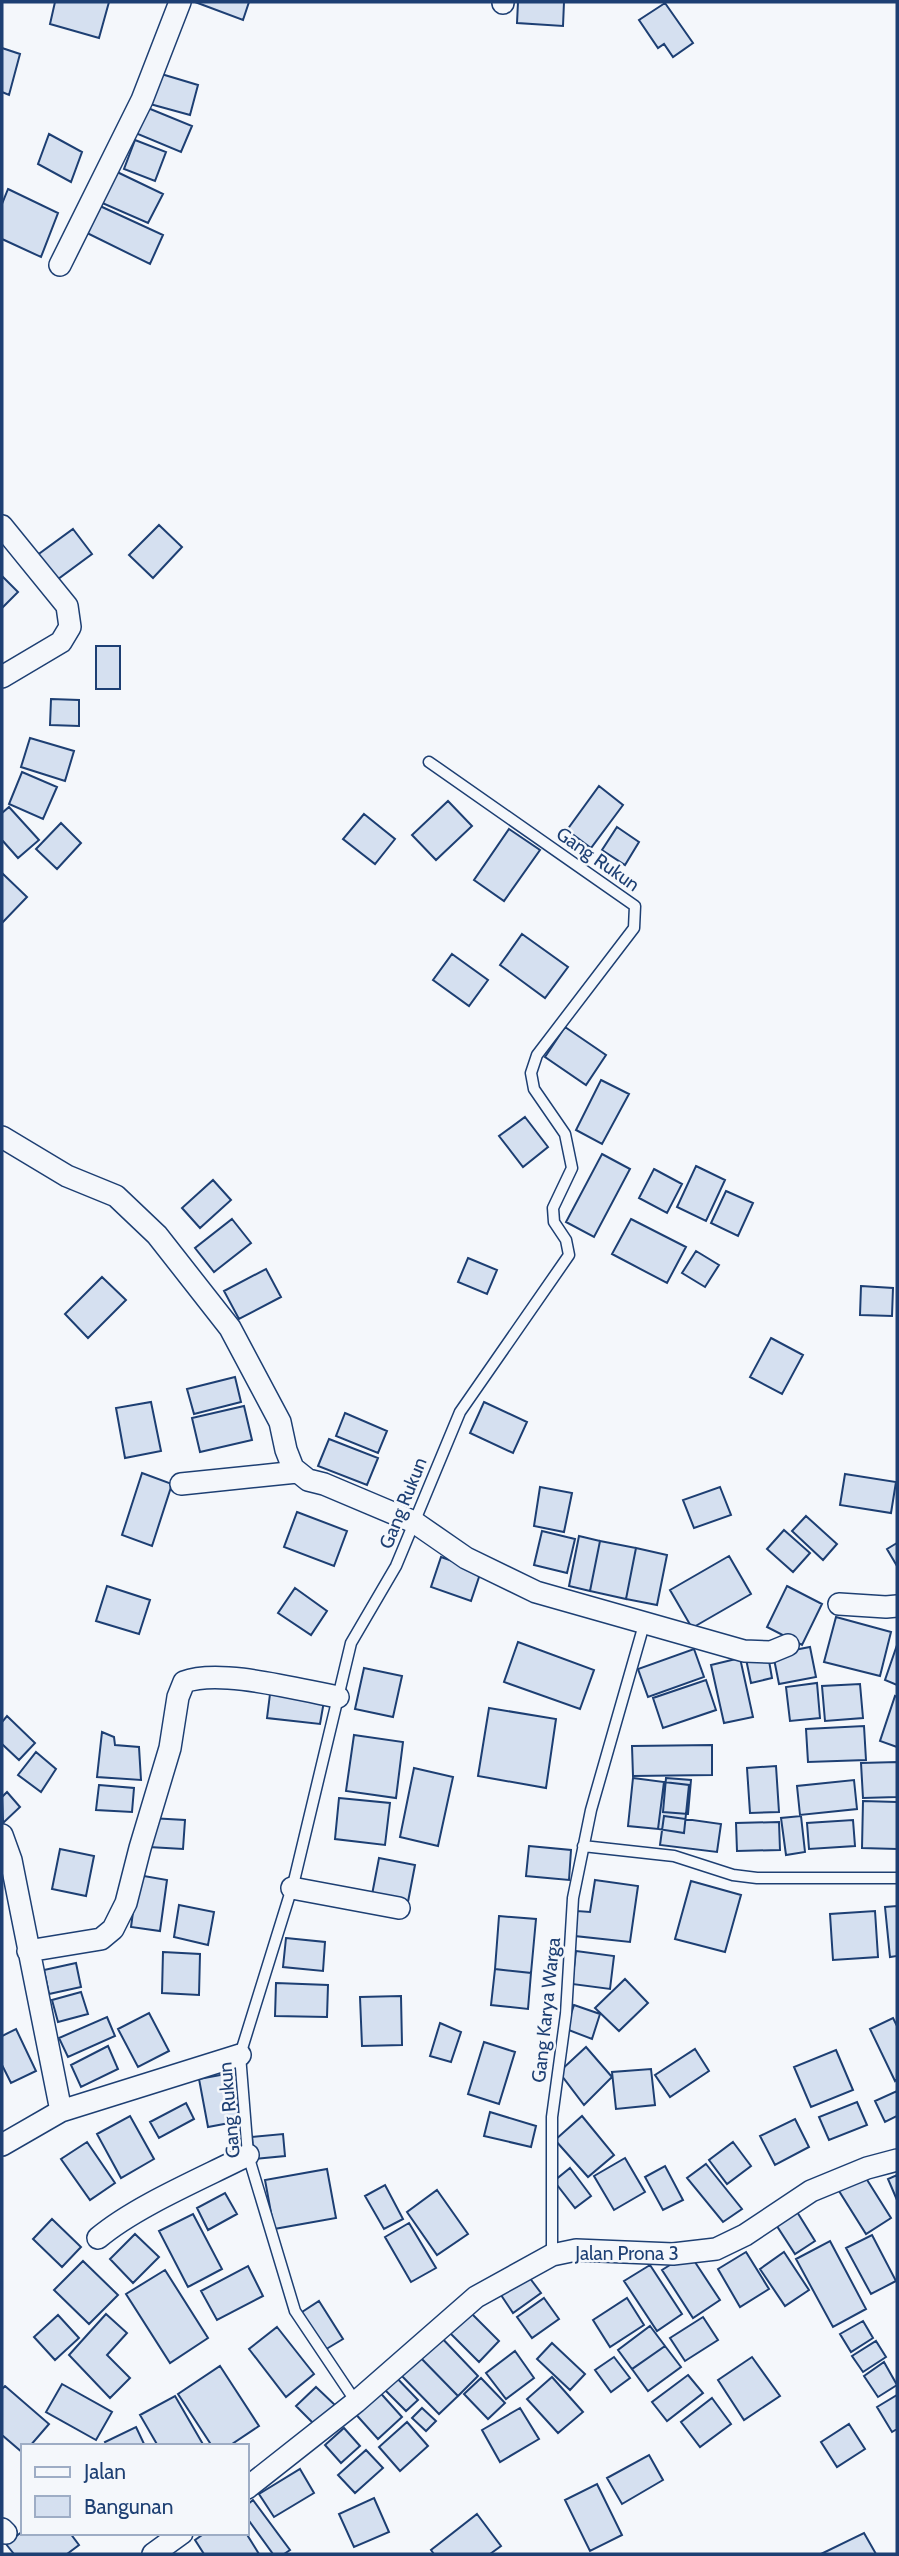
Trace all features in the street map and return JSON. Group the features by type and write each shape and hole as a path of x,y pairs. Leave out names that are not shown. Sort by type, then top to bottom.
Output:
{"street":[{"path":"60,265 142,100 180,2"},
{"path":"2,526 67,606 70,627 61,642 2,677"},
{"path":"2,1137 67,1176 116,1196 157,1235 230,1328 281,1422 286,1450 293,1468 308,1480 324,1484 414,1522 466,1558 536,1592 744,1651 771,1651 788,1645"},
{"path":"181,1484 297,1472"},
{"path":"839,1604 897,1606"},
{"path":"28,1951 101,1939 113,1929 126,1903 170,1748 178,1697 184,1682 197,1676 222,1676 338,1697"},
{"path":"2,1835 11,1860 61,2111"},
{"path":"292,1888 399,1908"},
{"path":"2,2145 61,2111 240,2055"},
{"path":"98,2238 108,2229 248,2155"},
{"name":"Jalan Prona 3","path":"248,2487 356,2402 476,2297 551,2255 576,2250 673,2254 716,2249 745,2235 811,2190 867,2168 897,2160"},
{"path":"152,2554 179,2535"}],"lane":[{"name":"Gang Rukun","path":"356,2402 295,2311 248,2155 240,2055 292,1888 351,1643 396,1566 460,1412 569,1255 566,1240 554,1222 553,1208 572,1168 565,1134 534,1089 531,1073 537,1055 634,928 635,906 429,762"},
{"name":"Gang Karya Warga","path":"551,2255 552,2118 566,2014 573,1898 602,1772 645,1621"},
{"path":"583,1846 674,1856 733,1874 757,1878 897,1878"}],"building":[{"path":"55,2 109,2 99,38 50,24"},
{"path":"195,2 249,2 243,20"},
{"path":"518,2 564,2 563,26 517,23"},
{"path":"665,3 693,43 673,57 664,44 658,48 639,20"},
{"path":"2,48 20,54 9,95 2,92"},
{"path":"158,73 198,85 190,115 150,104"},
{"path":"143,106 192,126 181,152 133,132"},
{"path":"49,134 82,152 71,182 38,164"},
{"path":"135,140 166,152 155,181 124,169"},
{"path":"115,171 163,194 148,223 100,202"},
{"path":"8,189 58,213 41,257 2,239 2,204"},
{"path":"100,206 163,235 150,264 87,233"},
{"path":"159,525 182,547 153,578 129,555"},
{"path":"73,529 92,554 54,582 36,556"},
{"path":"2,576 18,592 2,608"},
{"path":"96,646 120,646 120,689 96,689"},
{"path":"51,699 79,700 79,726 50,725"},
{"path":"30,738 74,751 65,781 21,767"},
{"path":"22,772 57,787 43,819 9,804"},
{"path":"599,786 623,805 591,848 567,830"},
{"path":"448,801 472,826 436,860 412,835"},
{"path":"9,807 39,840 18,858 2,840 2,813"},
{"path":"364,814 395,839 375,864 343,839"},
{"path":"61,823 81,843 57,869 36,849"},
{"path":"617,827 639,842 625,865 602,850"},
{"path":"509,829 540,850 504,901 474,880"},
{"path":"2,873 27,897 2,923"},
{"path":"522,934 568,967 545,998 500,965"},
{"path":"452,954 488,980 469,1006 433,980"},
{"path":"565,1027 606,1055 586,1085 545,1057"},
{"path":"601,1080 629,1094 602,1144 576,1130"},
{"path":"525,1117 548,1147 523,1167 499,1136"},
{"path":"602,1154 630,1169 594,1237 566,1222"},
{"path":"696,1166 725,1180 706,1221 677,1207"},
{"path":"654,1169 682,1184 667,1213 639,1198"},
{"path":"213,1180 231,1200 200,1228 182,1208"},
{"path":"726,1191 753,1203 738,1236 711,1223"},
{"path":"232,1219 251,1243 214,1272 195,1248"},
{"path":"631,1219 686,1247 667,1283 612,1254"},
{"path":"696,1251 719,1265 705,1287 682,1273"},
{"path":"468,1258 497,1270 487,1294 458,1282"},
{"path":"266,1269 281,1297 239,1319 224,1291"},
{"path":"102,1277 126,1300 88,1338 65,1314"},
{"path":"861,1286 893,1288 892,1316 860,1315"},
{"path":"771,1338 803,1355 782,1394 750,1377"},
{"path":"235,1377 241,1402 194,1414 187,1389"},
{"path":"151,1402 161,1451 125,1458 116,1408"},
{"path":"484,1402 527,1422 513,1453 470,1433"},
{"path":"244,1406 252,1440 200,1452 192,1418"},
{"path":"345,1413 387,1431 378,1453 336,1436"},
{"path":"329,1439 378,1458 367,1485 318,1466"},
{"path":"142,1473 172,1484 152,1546 122,1535"},
{"path":"845,1474 896,1482 891,1513 840,1505"},
{"path":"540,1487 572,1493 564,1532 534,1526"},
{"path":"720,1487 731,1515 694,1528 683,1500"},
{"path":"297,1512 347,1531 334,1566 284,1547"},
{"path":"806,1516 837,1544 823,1560 792,1531"},
{"path":"784,1530 810,1553 793,1572 767,1549"},
{"path":"542,1531 575,1539 567,1573 534,1565"},
{"path":"579,1536 600,1541 590,1591 569,1586"},
{"path":"600,1541 636,1548 626,1599 590,1591"},
{"path":"897,1543 897,1566 887,1549"},
{"path":"636,1548 667,1555 657,1605 626,1599"},
{"path":"729,1556 751,1594 692,1628 670,1590"},
{"path":"441,1557 481,1571 471,1601 431,1587"},
{"path":"107,1586 150,1600 139,1634 96,1621"},
{"path":"787,1586 822,1604 802,1645 767,1627"},
{"path":"295,1588 327,1611 311,1635 278,1613"},
{"path":"836,1617 891,1632 880,1676 824,1662"},
{"path":"518,1642 594,1670 580,1709 504,1682"},
{"path":"897,1645 897,1685 885,1680"},
{"path":"810,1647 816,1677 779,1684 773,1654"},
{"path":"694,1649 704,1677 648,1697 638,1669"},
{"path":"768,1655 772,1678 751,1683 746,1659"},
{"path":"740,1658 753,1717 724,1723 711,1665"},
{"path":"364,1668 402,1676 393,1717 355,1709"},
{"path":"706,1680 716,1710 663,1728 653,1698"},
{"path":"817,1683 820,1718 790,1721 786,1687"},
{"path":"860,1684 863,1718 825,1721 822,1686"},
{"path":"270,1694 324,1701 320,1724 267,1718"},
{"path":"895,1696 897,1697 897,1747 880,1741"},
{"path":"489,1708 556,1719 546,1788 478,1776"},
{"path":"7,1716 35,1743 19,1760 2,1744 2,1722"},
{"path":"864,1726 866,1760 808,1762 806,1729"},
{"path":"102,1732 114,1737 115,1745 139,1747 141,1780 97,1777"},
{"path":"354,1735 403,1742 396,1798 346,1791"},
{"path":"712,1745 712,1775 633,1776 632,1746"},
{"path":"36,1752 56,1769 41,1792 18,1775"},
{"path":"897,1762 897,1797 863,1798 861,1763"},
{"path":"776,1766 779,1812 750,1813 747,1768"},
{"path":"414,1768 453,1777 438,1846 400,1837"},
{"path":"633,1778 664,1782 658,1829 628,1826"},
{"path":"666,1778 691,1780 688,1814 663,1812"},
{"path":"854,1780 857,1809 800,1815 797,1786"},
{"path":"664,1782 689,1785 684,1833 658,1829"},
{"path":"99,1785 134,1788 132,1812 96,1810"},
{"path":"7,1792 20,1807 3,1823 2,1797"},
{"path":"339,1798 390,1803 385,1845 335,1839"},
{"path":"863,1801 897,1802 897,1849 862,1848"},
{"path":"664,1816 721,1824 717,1852 660,1845"},
{"path":"801,1816 805,1852 786,1855 781,1818"},
{"path":"150,1818 185,1820 183,1849 149,1847"},
{"path":"853,1820 855,1846 809,1849 807,1823"},
{"path":"779,1822 780,1850 737,1851 736,1823"},
{"path":"529,1846 571,1850 569,1880 526,1876"},
{"path":"60,1849 94,1856 86,1896 52,1889"},
{"path":"379,1858 415,1865 407,1907 371,1900"},
{"path":"138,1875 167,1880 160,1931 131,1927"},
{"path":"595,1880 638,1886 630,1942 575,1936 577,1911 590,1912"},
{"path":"691,1881 741,1895 725,1952 675,1939"},
{"path":"179,1905 214,1912 208,1945 174,1937"},
{"path":"897,1906 897,1956 890,1957 885,1907"},
{"path":"875,1911 878,1957 833,1960 830,1914"},
{"path":"499,1916 536,1919 531,1973 495,1969"},
{"path":"286,1938 325,1942 323,1971 283,1967"},
{"path":"576,1951 614,1956 610,1989 572,1984"},
{"path":"163,1952 200,1954 199,1995 162,1993"},
{"path":"76,1963 81,1987 49,1994 44,1970"},
{"path":"495,1969 531,1973 528,2009 491,2005"},
{"path":"625,1979 648,2003 619,2031 595,2008"},
{"path":"276,1983 328,1985 327,2017 275,2016"},
{"path":"81,1992 88,2014 58,2022 52,2000"},
{"path":"401,1996 402,2045 362,2046 360,1997"},
{"path":"574,2005 600,2014 592,2039 566,2029"},
{"path":"149,2013 169,2051 138,2067 118,2029"},
{"path":"107,2017 115,2036 68,2057 59,2038"},
{"path":"893,2018 897,2026 895,2081 870,2029"},
{"path":"440,2023 461,2032 451,2062 430,2056"},
{"path":"16,2029 36,2071 11,2083 2,2065 2,2036"},
{"path":"484,2042 515,2052 499,2104 468,2094"},
{"path":"108,2046 118,2069 81,2087 71,2065"},
{"path":"586,2047 612,2077 584,2105 559,2072"},
{"path":"695,2049 709,2071 670,2097 655,2075"},
{"path":"836,2050 853,2090 811,2107 794,2067"},
{"path":"651,2069 655,2105 616,2109 612,2072"},
{"path":"231,2073 240,2121 208,2127 199,2079"},
{"path":"897,2091 897,2116 885,2122 875,2101"},
{"path":"857,2102 867,2125 829,2140 819,2117"},
{"path":"186,2103 194,2119 159,2138 150,2122"},
{"path":"490,2112 536,2126 531,2147 484,2136"},
{"path":"130,2116 154,2159 121,2178 97,2134"},
{"path":"582,2116 614,2155 588,2177 555,2140"},
{"path":"795,2119 809,2147 775,2165 760,2136"},
{"path":"283,2134 285,2156 254,2159 252,2137"},
{"path":"87,2142 115,2183 90,2200 61,2159"},
{"path":"733,2142 751,2166 727,2184 709,2160"},
{"path":"625,2158 645,2192 614,2210 594,2176"},
{"path":"706,2164 742,2209 723,2222 687,2178"},
{"path":"665,2166 683,2200 663,2210 645,2177"},
{"path":"570,2168 591,2196 575,2208 554,2181"},
{"path":"327,2169 336,2218 274,2229 265,2180"},
{"path":"864,2175 891,2218 866,2234 839,2191"},
{"path":"897,2175 897,2200 888,2179"},
{"path":"385,2185 403,2219 384,2229 365,2196"},
{"path":"437,2190 468,2234 437,2255 407,2212"},
{"path":"225,2193 237,2214 208,2230 197,2208"},
{"path":"794,2207 815,2241 795,2254 773,2220"},
{"path":"193,2214 222,2269 188,2287 159,2231"},
{"path":"52,2219 81,2247 62,2267 33,2239"},
{"path":"409,2223 436,2268 411,2282 385,2237"},
{"path":"135,2234 159,2257 133,2283 110,2259"},
{"path":"872,2235 896,2281 871,2294 846,2248"},
{"path":"830,2241 866,2309 833,2327 796,2259"},
{"path":"746,2252 769,2289 740,2307 718,2269"},
{"path":"784,2252 809,2290 785,2306 760,2269"},
{"path":"689,2253 720,2300 693,2318 662,2270"},
{"path":"83,2261 118,2295 89,2324 54,2290"},
{"path":"650,2265 682,2314 657,2331 624,2281"},
{"path":"248,2266 263,2296 217,2320 201,2291"},
{"path":"165,2270 208,2338 170,2363 126,2294"},
{"path":"526,2273 541,2293 513,2313 499,2292"},
{"path":"544,2298 559,2319 532,2338 517,2317"},
{"path":"627,2298 644,2325 610,2347 593,2320"},
{"path":"319,2301 343,2339 323,2351 299,2314"},
{"path":"468,2310 499,2341 479,2362 447,2330"},
{"path":"106,2314 127,2333 107,2355 130,2378 110,2398 69,2355"},
{"path":"58,2315 79,2338 55,2360 34,2337"},
{"path":"703,2317 718,2340 685,2361 670,2338"},
{"path":"863,2321 873,2338 851,2352 840,2334"},
{"path":"650,2326 665,2346 632,2369 618,2350"},
{"path":"277,2327 314,2374 286,2397 249,2349"},
{"path":"438,2334 478,2376 458,2396 416,2353"},
{"path":"876,2341 886,2357 863,2372 852,2356"},
{"path":"552,2343 585,2374 570,2390 537,2359"},
{"path":"665,2346 681,2367 648,2391 632,2369"},
{"path":"515,2351 534,2378 506,2399 486,2373"},
{"path":"416,2353 458,2396 439,2414 397,2371"},
{"path":"614,2357 630,2378 611,2392 595,2370"},
{"path":"752,2357 780,2396 744,2420 718,2380"},
{"path":"884,2362 897,2385 878,2397 864,2376"},
{"path":"220,2366 259,2426 232,2444 211,2444 178,2394"},
{"path":"392,2373 418,2400 406,2411 380,2385"},
{"path":"688,2375 703,2393 667,2421 652,2402"},
{"path":"552,2377 583,2412 558,2433 527,2399"},
{"path":"481,2378 505,2403 488,2419 464,2394"},
{"path":"62,2384 112,2412 96,2440 46,2412"},
{"path":"5,2386 49,2424 32,2444 21,2444 21,2451 2,2435 2,2389"},
{"path":"316,2387 336,2406 316,2426 296,2406"},
{"path":"376,2388 402,2417 378,2439 352,2410"},
{"path":"897,2395 897,2429 892,2432 877,2407"},
{"path":"175,2396 203,2444 157,2444 140,2415"},
{"path":"712,2398 731,2424 700,2447 681,2422"},
{"path":"422,2408 436,2421 426,2431 412,2418"},
{"path":"520,2408 539,2439 500,2462 482,2430"},
{"path":"407,2422 428,2446 400,2471 379,2447"},
{"path":"849,2424 865,2449 837,2467 821,2442"},
{"path":"136,2427 144,2444 106,2444 105,2442"},
{"path":"344,2428 360,2446 341,2463 325,2445"},
{"path":"366,2450 383,2468 355,2493 338,2475"},
{"path":"649,2455 663,2480 622,2504 607,2478"},
{"path":"300,2469 314,2493 274,2517 259,2494"},
{"path":"597,2484 622,2535 590,2551 565,2500"},
{"path":"374,2498 389,2532 354,2547 339,2514"},
{"path":"253,2500 290,2550 284,2554 273,2554 248,2519 248,2504"},
{"path":"477,2514 501,2546 490,2554 434,2554 431,2550"},
{"path":"21,2533 21,2535 72,2535 79,2545 67,2554 14,2554 6,2544"},
{"path":"864,2533 876,2554 821,2554"},
{"path":"202,2535 247,2535 259,2554 204,2554 195,2540"}]}
